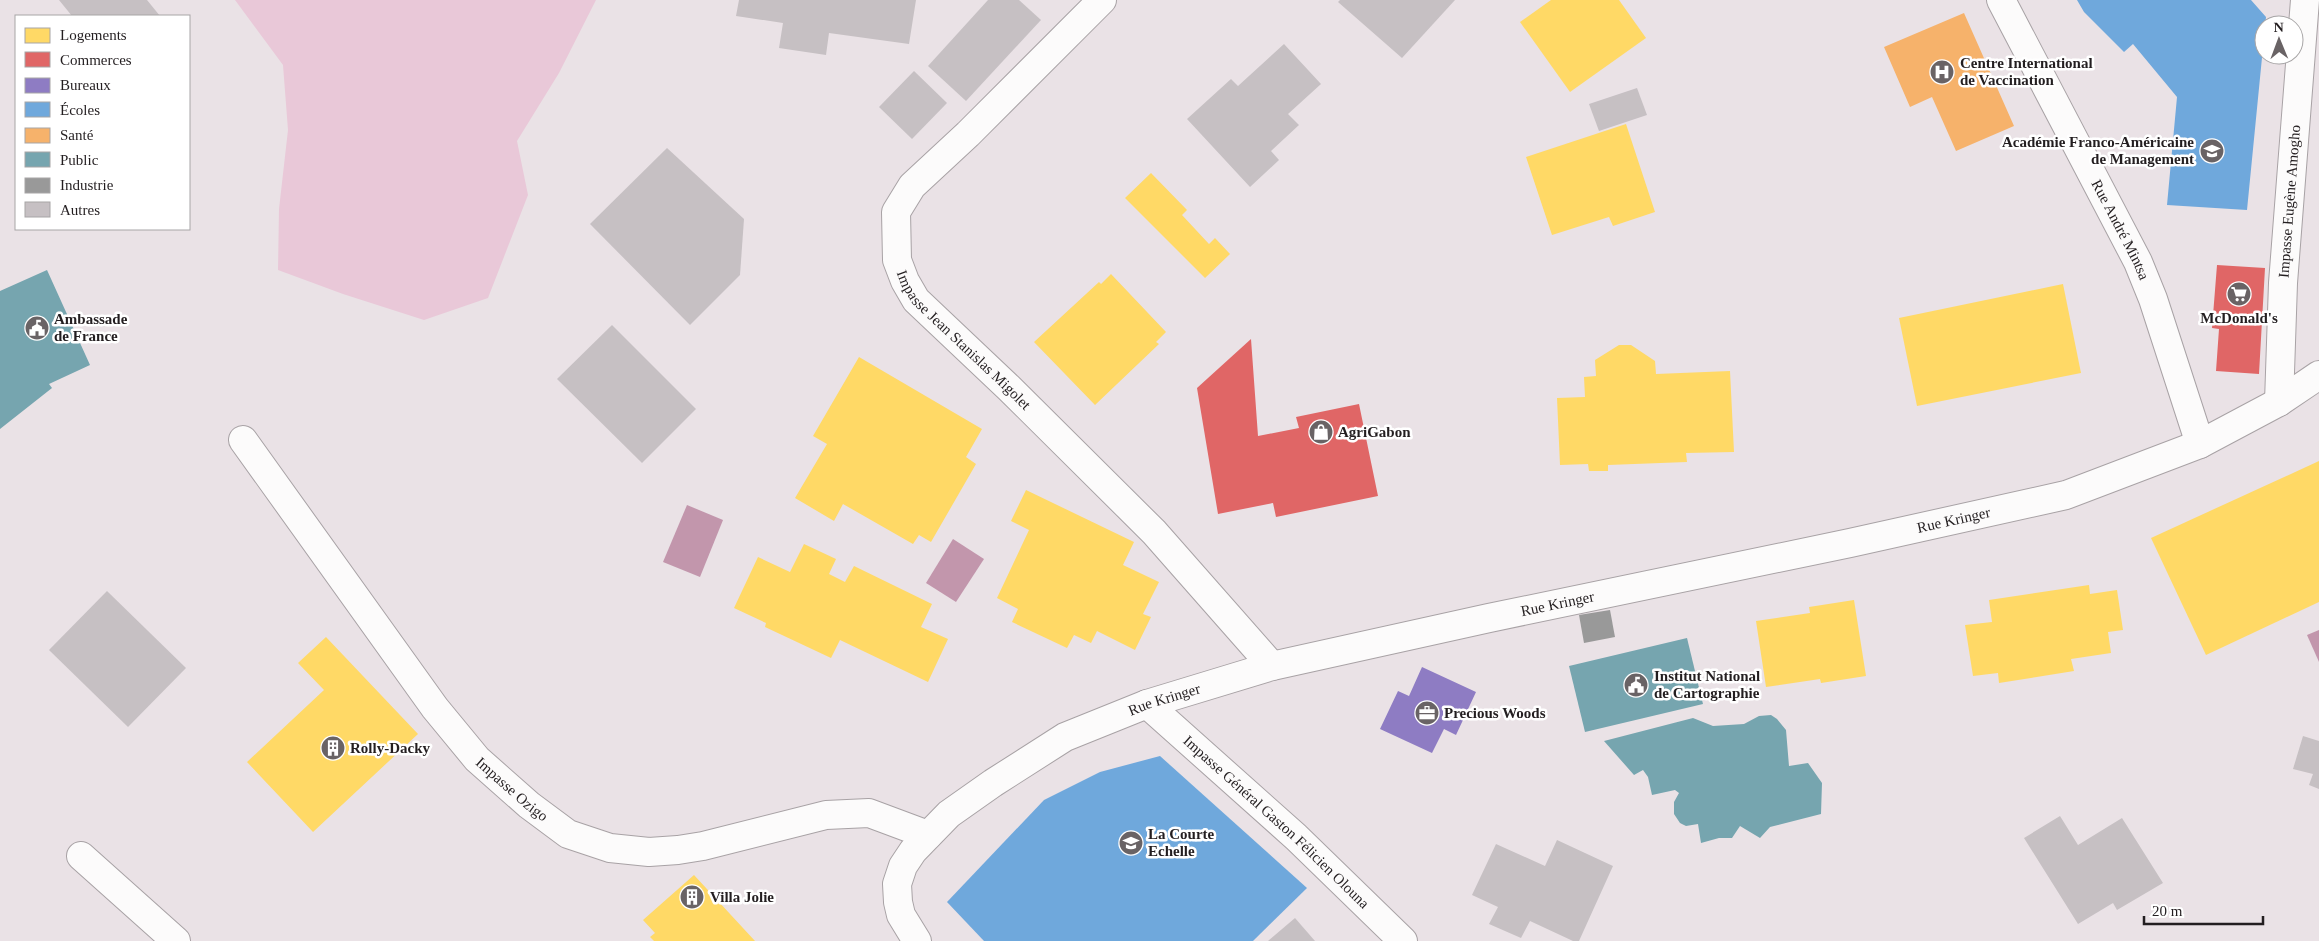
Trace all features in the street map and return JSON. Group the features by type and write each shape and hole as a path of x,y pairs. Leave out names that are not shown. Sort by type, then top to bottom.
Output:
{"street":[{"name":"Impasse Jean Stanislas Migolet","path":"1102,0 968,134 912,186 896,212 897,260 905,281 916,300 1009,388 1154,532 1272,666"},
{"name":"Rue André Mintsa","path":"2001,0 2138,262 2153,299 2200,444"},
{"name":"Impasse Eugène Amogho","path":"2279,402 2283,283 2305,0"},
{"name":"Rue Kringer","path":"917,941 901,915 897,884 903,866 928,834 948,814 1065,737 1147,704 1272,666 1489,618 1850,544 2066,495 2200,444 2279,402 2319,375"},
{"name":"Impasse Ozigo","path":"243,440 435,708 476,759 529,805 568,834 610,848 649,852 678,850 703,846 826,815 869,813 928,834"},
{"name":"Impasse Général Gaston Félicien Olouna","path":"1147,704 1296,837 1403,941"},
{"path":"81,856 176,941"}],"shaded area":[{"path":"235,0 596,0 559,73 517,141 528,195 488,298 424,320 343,294 278,270 279,209 288,130 283,65"},
{"path":"687,505 723,520 700,577 663,562"},
{"path":"953,539 984,559 956,602 926,583"},
{"path":"2319,630 2319,662 2307,635"}],"building: Logements":[{"path":"1551,0 1619,0 1646,38 1570,92 1520,22"},
{"path":"1626,124 1655,212 1613,226 1609,217 1552,235 1526,157"},
{"path":"1151,173 1187,210 1182,215 1209,244 1215,238 1230,254 1205,278 1125,198"},
{"path":"1111,274 1166,332 1156,342 1159,344 1095,405 1034,342 1099,282 1101,284"},
{"path":"2063,284 2081,373 1917,406 1899,318"},
{"path":"1619,345 1631,345 1655,361 1656,374 1730,371 1734,452 1686,453 1687,462 1608,465 1608,471 1589,471 1588,464 1560,465 1557,398 1585,397 1584,377 1596,376 1595,360"},
{"path":"859,357 982,429 966,457 976,464 931,542 919,535 913,544 843,504 834,521 795,498 827,444 813,436"},
{"path":"2319,461 2319,602 2206,655 2151,538"},
{"path":"1026,490 1134,542 1123,565 1159,582 1143,614 1151,617 1135,650 1097,631 1091,643 1074,635 1067,648 1012,622 1018,609 997,598 1029,530 1011,521"},
{"path":"804,544 836,559 829,574 845,582 854,566 932,604 921,627 948,639 928,682 840,640 831,658 765,627 766,623 734,608 758,557 790,572"},
{"path":"2089,585 2090,594 2117,590 2123,630 2108,632 2111,653 2071,659 2074,671 1999,683 1998,673 1973,676 1965,625 1992,622 1989,600"},
{"path":"1854,600 1866,676 1821,683 1820,679 1766,687 1756,621 1810,613 1809,607"},
{"name":"Rolly-Dacky","path":"326,637 418,734 313,832 247,762 324,690 298,663"},
{"name":"Villa Jolie","path":"694,875 755,941 654,941 650,937 655,933 643,920"}],"building: Commerces":[{"name":"McDonald's","path":"2217,265 2265,268 2259,374 2216,371 2219,329 2212,328"},
{"name":"AgriGabon","path":"1251,339 1258,436 1299,428 1296,417 1359,404 1378,496 1276,517 1273,503 1218,514 1197,388"}],"building: Bureaux":[{"name":"Precious Woods","path":"1422,667 1476,692 1456,735 1444,729 1432,753 1380,729 1398,691 1409,696"}],"building: Écoles":[{"name":"Académie Franco-Américaine de Management","path":"2077,0 2251,0 2264,15 2254,15 2254,65 2261,65 2247,210 2167,205 2177,97 2133,44 2124,52 2084,12"},
{"name":"La Courte Echelle","path":"1160,756 1307,888 1253,941 984,941 947,902 1044,800 1100,772"}],"building: Santé":[{"name":"Centre International de Vaccination","path":"1964,13 2014,126 1956,151 1932,97 1910,107 1884,47"}],"building: Public":[{"name":"Ambassade de France","path":"47,270 90,365 49,384 52,388 0,429 0,291"},
{"name":"Institut National de Cartographie","path":"1687,638 1703,704 1585,732 1569,666"},
{"path":"1771,715 1786,730 1789,766 1808,763 1822,783 1821,814 1770,827 1760,838 1740,826 1732,838 1719,838 1701,843 1698,824 1686,826 1680,823 1674,814 1674,802 1679,793 1675,790 1652,795 1648,777 1643,770 1634,775 1604,741 1693,718 1713,726 1744,724 1759,716"}],"building: Industrie":[{"path":"1610,610 1615,637 1584,643 1579,615"}],"building: Autres":[{"path":"59,0 147,0 159,15 71,15"},
{"path":"739,0 916,0 909,44 829,33 826,55 779,48 783,23 736,16"},
{"path":"988,0 1019,0 1041,20 966,101 928,66"},
{"path":"1340,0 1455,0 1402,58 1338,2"},
{"path":"1284,44 1321,84 1288,114 1299,125 1271,151 1279,160 1250,187 1187,119 1231,79 1238,86"},
{"path":"914,71 947,103 912,139 879,107"},
{"path":"1637,88 1647,115 1599,131 1589,104"},
{"path":"667,148 744,219 740,275 690,325 590,224"},
{"path":"612,325 696,409 642,463 557,379"},
{"path":"107,591 186,668 128,727 49,650"},
{"path":"2303,736 2319,741 2319,789 2309,785 2313,774 2293,769"},
{"path":"2060,816 2078,845 2122,818 2163,883 2117,910 2113,903 2078,924 2024,838"},
{"path":"1557,840 1613,866 1579,941 1573,941 1530,921 1521,938 1489,924 1498,907 1472,895 1496,844 1545,866"},
{"path":"1295,918 1315,941 1268,941"}],"place":[{"name":"Centre International de Vaccination","path":"1942,72"},
{"name":"Académie Franco-Américaine de Management","path":"2212,151"},
{"name":"McDonald's","path":"2239,294"},
{"name":"Ambassade de France","path":"37,328"},
{"name":"AgriGabon","path":"1321,432"},
{"name":"Institut National de Cartographie","path":"1636,685"},
{"name":"Precious Woods","path":"1427,713"},
{"name":"Rolly-Dacky","path":"333,748"},
{"name":"La Courte Echelle","path":"1131,843"},
{"name":"Villa Jolie","path":"692,897"}]}
